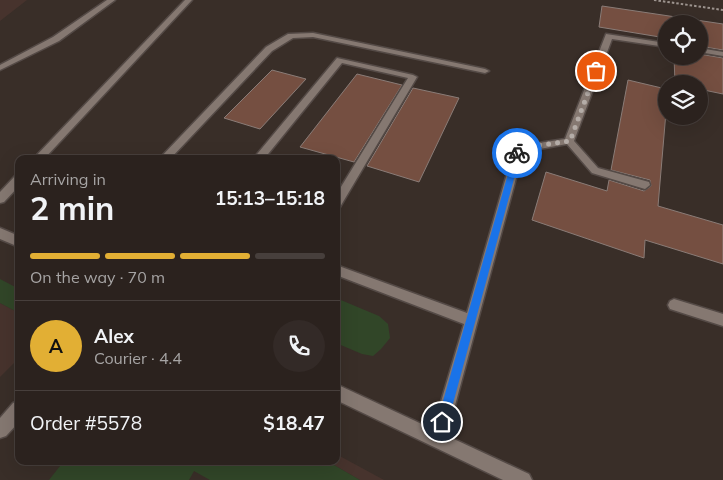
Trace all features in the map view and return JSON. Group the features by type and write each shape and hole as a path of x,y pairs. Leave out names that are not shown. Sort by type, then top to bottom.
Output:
{"street":[{"path":"0,233 15,240"},
{"path":"340,394 524,480"},
{"path":"0,430 15,413"}],"lane":[{"path":"0,68 56,39 112,0"},
{"path":"42,155 189,0"},
{"path":"168,155 269,49 291,36 313,35 485,71"},
{"path":"570,141 609,36 658,44"},
{"path":"708,52 723,54"},
{"path":"261,155 340,60 413,77 340,197"},
{"path":"570,141 595,171 645,185"},
{"path":"438,439 518,148 570,141"},
{"path":"0,199 15,183"},
{"path":"340,272 470,321"},
{"path":"674,305 723,320"}],"path":[{"path":"654,0 723,10"}],"shaded area":[{"path":"0,0 27,0 0,21"},
{"path":"0,303 15,311 15,362 0,377"},
{"path":"340,456 384,480 360,480 334,465 340,465"}],"green space":[{"path":"0,279 15,287 15,311 0,303"},
{"path":"340,300 379,316 388,324 390,338 381,349 373,356 362,354 340,345"},
{"path":"61,465 334,465 360,480 210,480 194,471 189,480 49,480"}],"building":[{"path":"602,6 662,15 658,15 658,37 599,27"},
{"path":"708,22 723,24 723,50 708,48"},
{"path":"708,56 723,58 723,94 708,91 708,75 675,75 674,65 708,65"},
{"path":"272,70 306,79 260,129 224,118"},
{"path":"357,74 402,85 354,162 340,158 340,155 329,155 300,147"},
{"path":"628,80 658,87 658,125 665,125 658,206 723,225 723,264 645,240 644,258 532,220 546,172 607,191 609,180 644,191 651,186 650,180 611,170"},
{"path":"413,88 459,98 419,182 367,166"}],"way so far":[{"path":"517,153 518,148 570,141 596,71"}],"route":[{"path":"442,422 517,153"}]}
